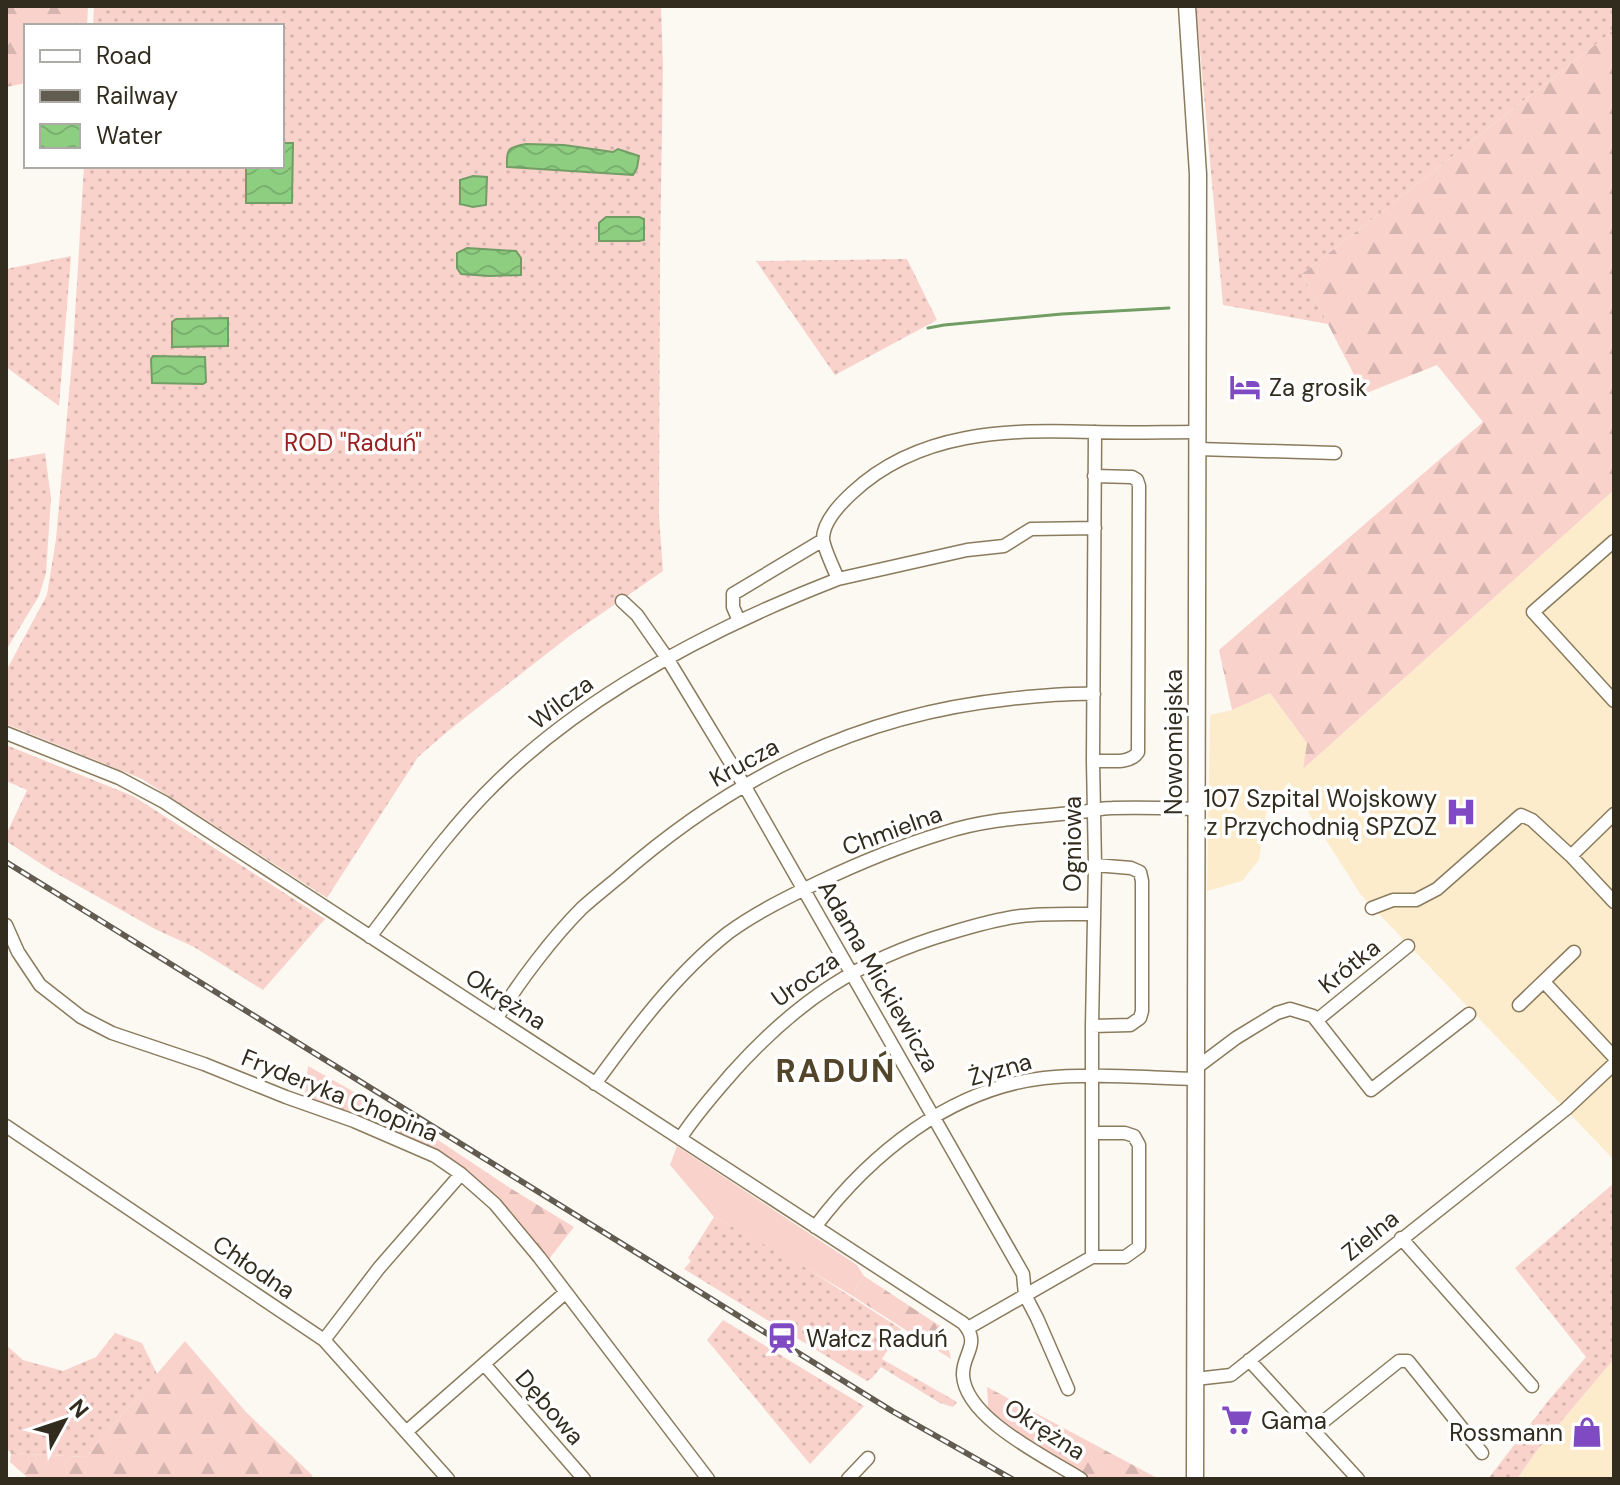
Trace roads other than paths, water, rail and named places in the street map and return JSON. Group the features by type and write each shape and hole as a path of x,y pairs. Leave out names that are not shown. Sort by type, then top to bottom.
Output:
{"street":[{"name":"Nowomiejska","path":"1187,6 1198,174 1195,1479"},
{"path":"838,579 823,540 827,523 844,500 864,481 913,453 951,441 986,434 1054,430 1335,453"},
{"name":"Ogniowa","path":"1092,1257 1095,432"},
{"path":"1093,761 1129,760 1136,757 1138,752 1139,517 1137,480 1132,477 1094,476"},
{"name":"Wilcza","path":"370,937 429,859 485,794 523,759 590,707 667,658 766,608 838,579 967,550 1004,546 1031,529 1095,528"},
{"path":"739,621 731,601 733,594 823,540"},
{"path":"1614,541 1533,612 1614,701"},
{"name":"Adama Mickiewicza","path":"622,601 637,615 667,658 744,785 934,1116 1023,1274 1025,1295 1068,1389"},
{"name":"Krucza","path":"497,1018 556,936 582,909 660,842 744,785 842,737 931,711 979,702 1094,694"},
{"name":"Okrężna","path":"6,733 143,790 963,1323 968,1328 972,1344 962,1371 963,1380 974,1404 1000,1429 1081,1479"},
{"name":"Chmielna","path":"595,1084 679,981 730,932 804,889 854,865 945,832 993,821 1108,807 1197,809"},
{"path":"1571,856 1614,814"},
{"path":"1372,908 1393,900 1416,900 1437,889 1521,815 1532,820 1571,856 1614,902"},
{"path":"1092,1026 1130,1025 1140,1018 1142,1011 1140,872 1131,868 1095,865"},
{"name":"Urocza","path":"680,1139 729,1077 777,1025 810,998 851,972 916,943 987,923 1017,916 1093,914"},
{"name":"Fryderyka Chopina","path":"6,925 23,961 40,985 81,1017 112,1033 354,1121 435,1156 461,1174 495,1204 708,1479"},
{"name":"Krótka","path":"1317,1020 1408,946"},
{"path":"1519,1005 1574,952"},
{"path":"1544,982 1614,1057"},
{"path":"1196,1074 1236,1038 1277,1013 1290,1009 1313,1016 1371,1090 1469,1014"},
{"name":"Zielna","path":"1195,1379 1231,1375 1566,1109 1614,1064"},
{"name":"Żyzna","path":"815,1227 875,1161 934,1116 980,1095 1016,1083 1046,1078 1196,1074"},
{"name":"Chłodna","path":"6,1126 324,1340 448,1479"},
{"path":"968,1328 1092,1257 1125,1257 1139,1247 1139,1145 1134,1136 1125,1133 1092,1133"},
{"path":"324,1340 379,1268 461,1174"},
{"path":"1401,1238 1532,1386"},
{"path":"406,1432 565,1293"},
{"path":"1249,1360 1358,1479"},
{"path":"1314,1429 1399,1361 1408,1361 1482,1453"},
{"name":"Dębowa","path":"484,1364 584,1479"},
{"path":"848,1479 868,1458"}],"water":[{"path":"284,143 293,143 292,203 246,203 246,168 284,168"},
{"path":"526,144 564,145 613,152 618,149 639,156 633,175 507,167 510,150"},
{"path":"473,176 487,177 486,205 473,207 460,204 460,180"},
{"path":"606,217 644,219 644,240 599,241 599,223"},
{"path":"467,248 516,251 521,258 521,275 461,274 457,268 457,253"},
{"path":"228,318 228,346 172,347 172,322 176,319"},
{"path":"153,356 205,357 206,382 152,383"}],"waterway":[{"path":"928,328 1062,314 1169,308"}],"railway":[{"path":"6,862 892,1411 1012,1479"}],"place":[{"name":"Za grosik","path":"1245,387"},
{"name":"107 Szpital Wojskowy z Przychodnią SPZOZ","path":"1461,812"},
{"name":"Wałcz Raduń","path":"782,1338"},
{"name":"Gama","path":"1237,1420"},
{"name":"Rossmann","path":"1587,1432"}],"district":[{"name":"RADUŃ","path":"836,1071"}],"park label":[{"name":"ROD \"Raduń\"","path":"353,442"}]}
